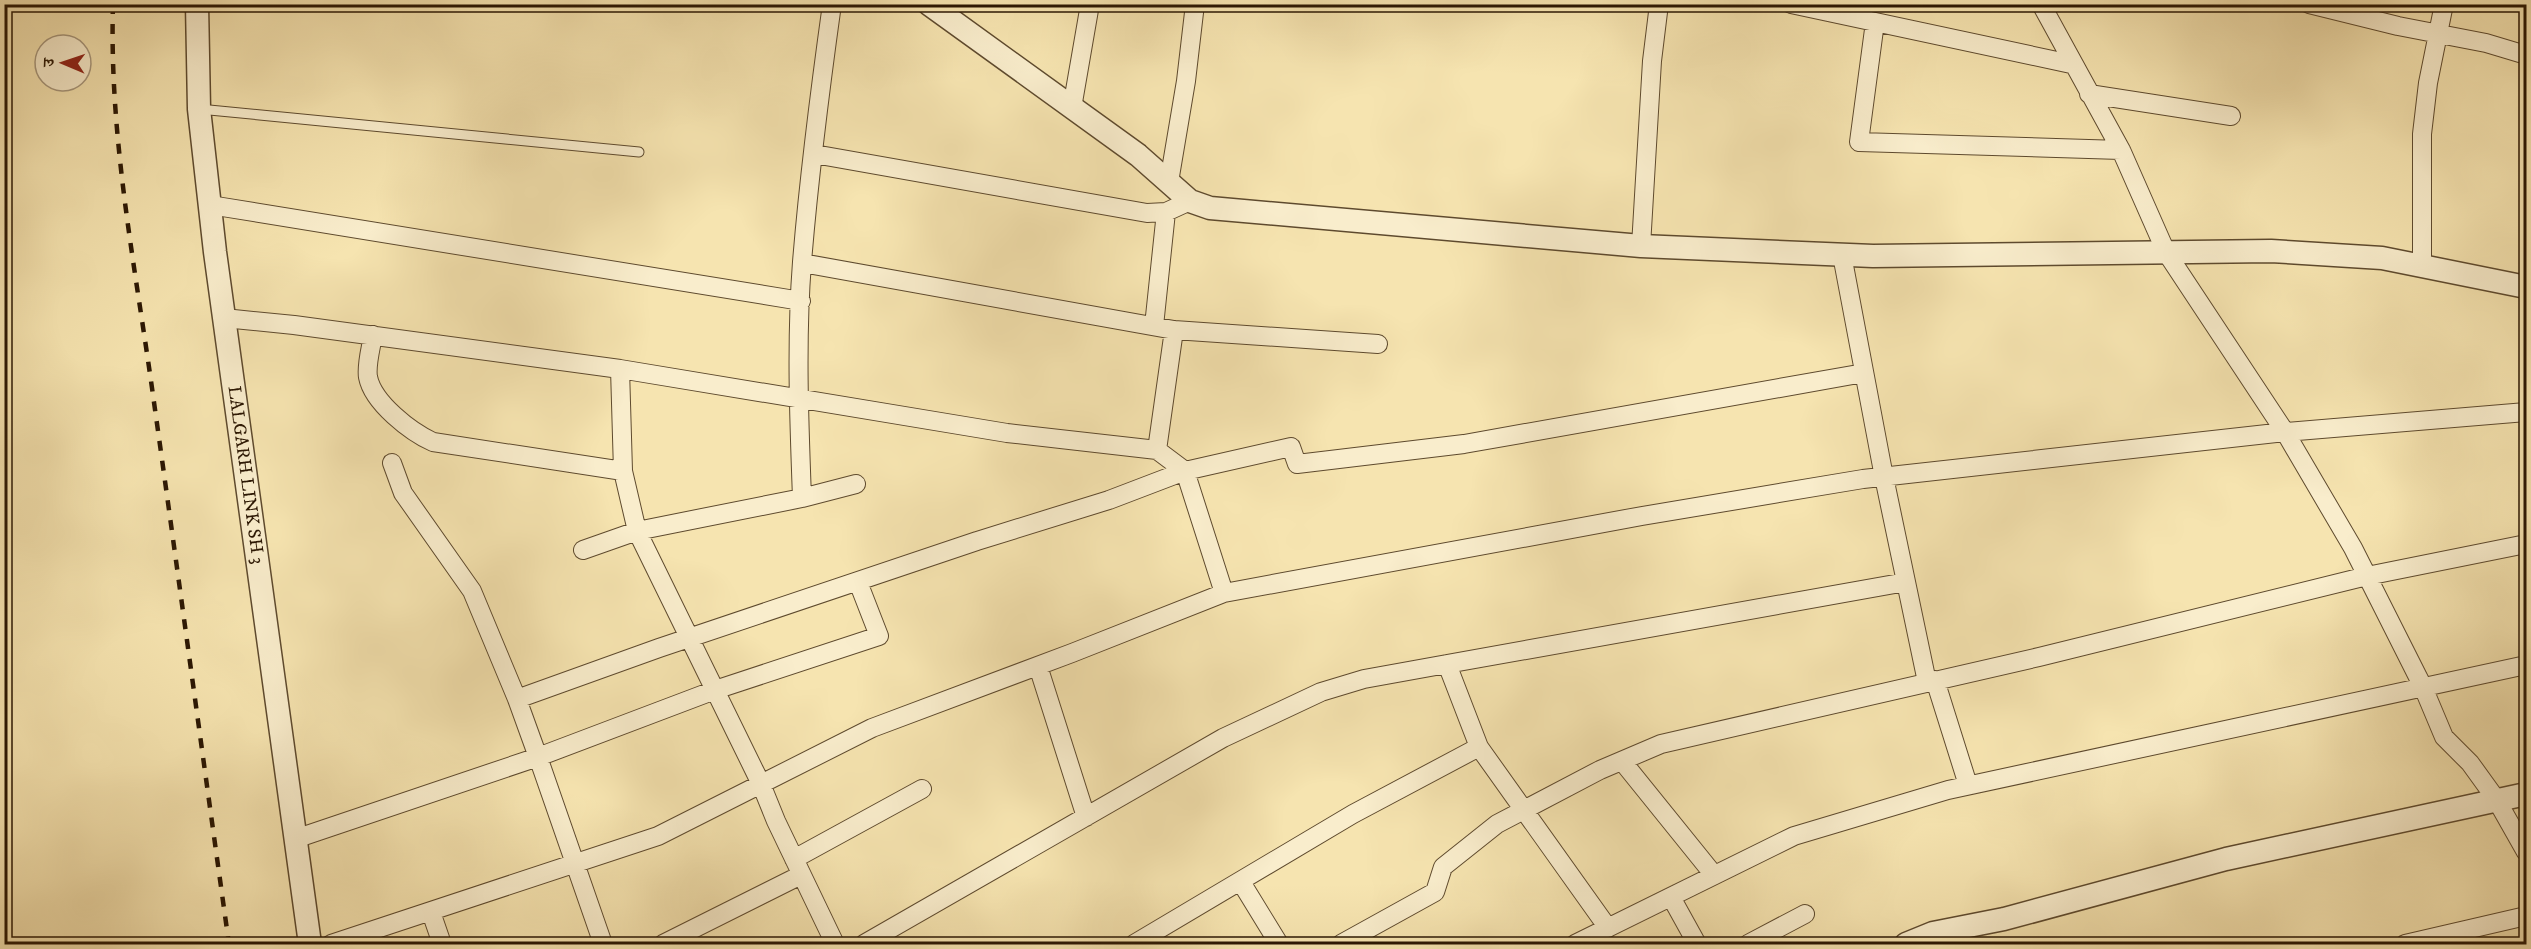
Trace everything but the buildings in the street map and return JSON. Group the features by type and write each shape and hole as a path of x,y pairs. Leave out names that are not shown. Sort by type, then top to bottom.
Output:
{"street":[{"name":"LALGARH LINK SH 3","path":"197,4 199,109 210,205 310,945"},
{"path":"802,498 798,398 802,262 832,4"},
{"path":"929,4 1138,155 1190,201 1210,208 1641,246 1842,255 2271,251 2382,258 2526,287"},
{"path":"1072,108 1090,4"},
{"path":"1169,182 1186,81 1195,4"},
{"path":"1641,246 1652,61 1659,4"},
{"path":"1791,4 2071,64"},
{"path":"2041,4 2071,64 2121,150 2166,252 2285,432 2367,576 2423,687 2444,737 2470,764 2496,799 2526,852"},
{"path":"2309,4 2486,43 2526,55"},
{"path":"2422,266 2422,134 2437,34 2444,4"},
{"path":"1875,22 1859,142 2121,150"},
{"path":"2089,94 2231,116"},
{"path":"814,154 1147,213 1166,212 1190,201"},
{"path":"210,205 801,302"},
{"path":"1154,326 1166,212"},
{"path":"1842,255 1906,582 1931,681 1968,785"},
{"path":"802,262 1174,330 1378,344"},
{"path":"224,318 373,335 620,369 1007,433 1157,450 1185,471 1224,593"},
{"path":"1157,450 1174,330"},
{"path":"373,335 368,377 378,396 403,425 417,435 433,442 623,471"},
{"path":"620,369 623,471 637,531 761,784 835,945"},
{"path":"517,699 688,638 1109,500 1185,471 1291,447 1297,464 1464,444 1864,373"},
{"path":"331,945 658,836 872,728 1224,593 1642,516 1884,477 2285,432 2526,411"},
{"path":"392,463 403,493 472,591 517,699 603,945"},
{"path":"584,550 637,531 802,498 856,484"},
{"path":"1341,945 1435,892 1443,867 1497,824 1622,761 1661,744 2367,576 2526,544"},
{"path":"296,839 538,757 715,690 879,636 858,582"},
{"path":"864,945 1223,738 1321,692 1364,680 1447,664 1906,582"},
{"path":"1447,664 1479,747 1608,928"},
{"path":"1575,945 1794,836 1968,785 2526,665"},
{"path":"1038,666 1086,817"},
{"path":"1134,945 1353,814 1479,747"},
{"path":"1622,761 1714,875"},
{"path":"663,945 798,867 922,789"},
{"path":"1906,945 1933,933 2004,919 2226,859 2526,794"},
{"path":"1241,882 1279,945"},
{"path":"1671,897 1697,945"},
{"path":"431,912 442,945"},
{"path":"1748,945 1805,914"},
{"path":"2405,945 2526,916"}],"lane":[{"path":"199,109 639,152"}],"railway":[{"path":"113,4 115,101 124,197 229,944"}]}
